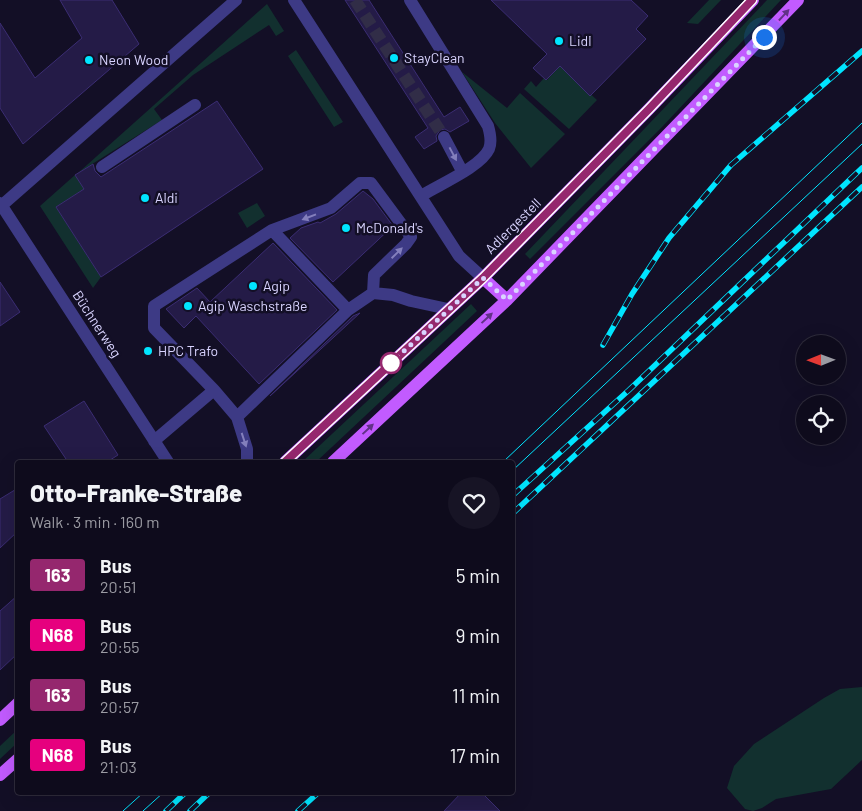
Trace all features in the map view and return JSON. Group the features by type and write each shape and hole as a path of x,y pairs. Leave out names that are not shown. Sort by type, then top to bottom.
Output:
{"main road":[{"name":"Adlergestell","path":"287,460 483,278 643,116 752,0"},
{"path":"335,460 507,300 729,74 798,0"},
{"path":"483,278 507,300"},
{"path":"0,720 15,706"},
{"path":"0,776 15,762"}],"street":[{"path":"1,205 236,0"},
{"path":"294,0 459,256 483,278"},
{"path":"410,0 488,126 491,140 490,148 477,163 421,196"},
{"path":"102,167 195,105"},
{"path":"444,137 462,171"},
{"path":"247,460 247,450 237,417 214,390 154,328 154,306 272,230 331,208 360,183 371,182 410,237 406,244 374,275 373,293"},
{"name":"Büchnerweg","path":"1,205 167,460"},
{"path":"272,230 348,310"},
{"path":"237,417 348,310 373,293 393,294 411,302 448,309"},
{"path":"154,442 214,390"}],"green space":[{"path":"709,0 721,0 698,24 687,23"},
{"path":"767,0 781,0 662,127 530,259 525,254"},
{"path":"267,4 284,31 276,36 269,25 193,75 154,109 162,120 78,173"},
{"path":"296,50 343,122 334,127 288,56"},
{"path":"560,66 597,100 569,129 524,89 531,81 536,87 544,78 547,80"},
{"path":"462,72 507,108 520,93 565,134 531,168 495,123"},
{"path":"75,175 84,189 56,207 101,277 93,288 40,206"},
{"path":"257,203 265,216 247,228 238,213"},
{"path":"471,304 477,311 318,460 304,460"},
{"path":"862,687 862,760 831,789 776,799 762,808 753,811 745,809 727,788 734,766 754,744 840,689"},
{"path":"15,732 15,745 0,759 0,746"}],"building":[{"name":"Neon Wood","path":"60,0 112,0 139,44 23,144 0,108 0,23 35,78 82,38"},
{"name":"StayClean","path":"345,0 369,0 444,117 460,107 469,121 450,132 445,129 440,130 436,136 437,141 424,149 415,137 428,128"},
{"name":"Lidl","path":"491,0 631,0 648,16 636,29 646,39 590,96 560,66 546,80 533,68 547,54"},
{"name":"Aldi","path":"217,101 263,169 101,277 56,207 84,189 75,175 93,164 95,171 101,177"},
{"name":"McDonald's","path":"363,191 373,199 393,226 333,282 290,238 301,228 320,223 336,214"},
{"path":"273,243 337,310 259,384 196,316 184,328 166,309 197,288 210,302"},
{"path":"0,282 20,312 0,326"},
{"path":"360,313 270,396 353,316"},
{"path":"84,401 118,455 110,460 67,460 44,426"},
{"path":"15,490 15,534 0,548 0,499"},
{"path":"15,598 15,656 0,670 0,611"},
{"path":"459,795 484,795 500,811 444,811"}],"tunnel":[{"path":"355,0 444,137"}],"tram line":[{"path":"505,460 862,123"},
{"path":"515,468 862,144"},
{"path":"123,811 141,795"},
{"path":"143,811 161,795"}],"railway":[{"path":"603,345 632,294 669,238 731,165 862,51"},
{"path":"515,493 629,390 862,168"},
{"path":"515,511 862,187"},
{"path":"166,811 183,795"},
{"path":"190,811 207,795"},
{"path":"298,811 316,795"}],"bus line":[{"name":"163","path":"287,460 483,278 600,160 752,0"}],"place":[{"name":"Lidl","path":"559,41"},
{"name":"StayClean","path":"394,58"},
{"name":"Neon Wood","path":"89,60"},
{"name":"Aldi","path":"145,198"},
{"name":"McDonald's","path":"346,228"},
{"name":"Agip","path":"253,286"},
{"name":"Agip Waschstraße","path":"188,306"},
{"name":"HPC Trafo","path":"148,351"}],"route":[{"path":"391,363 483,278 507,300 764,37"}]}
